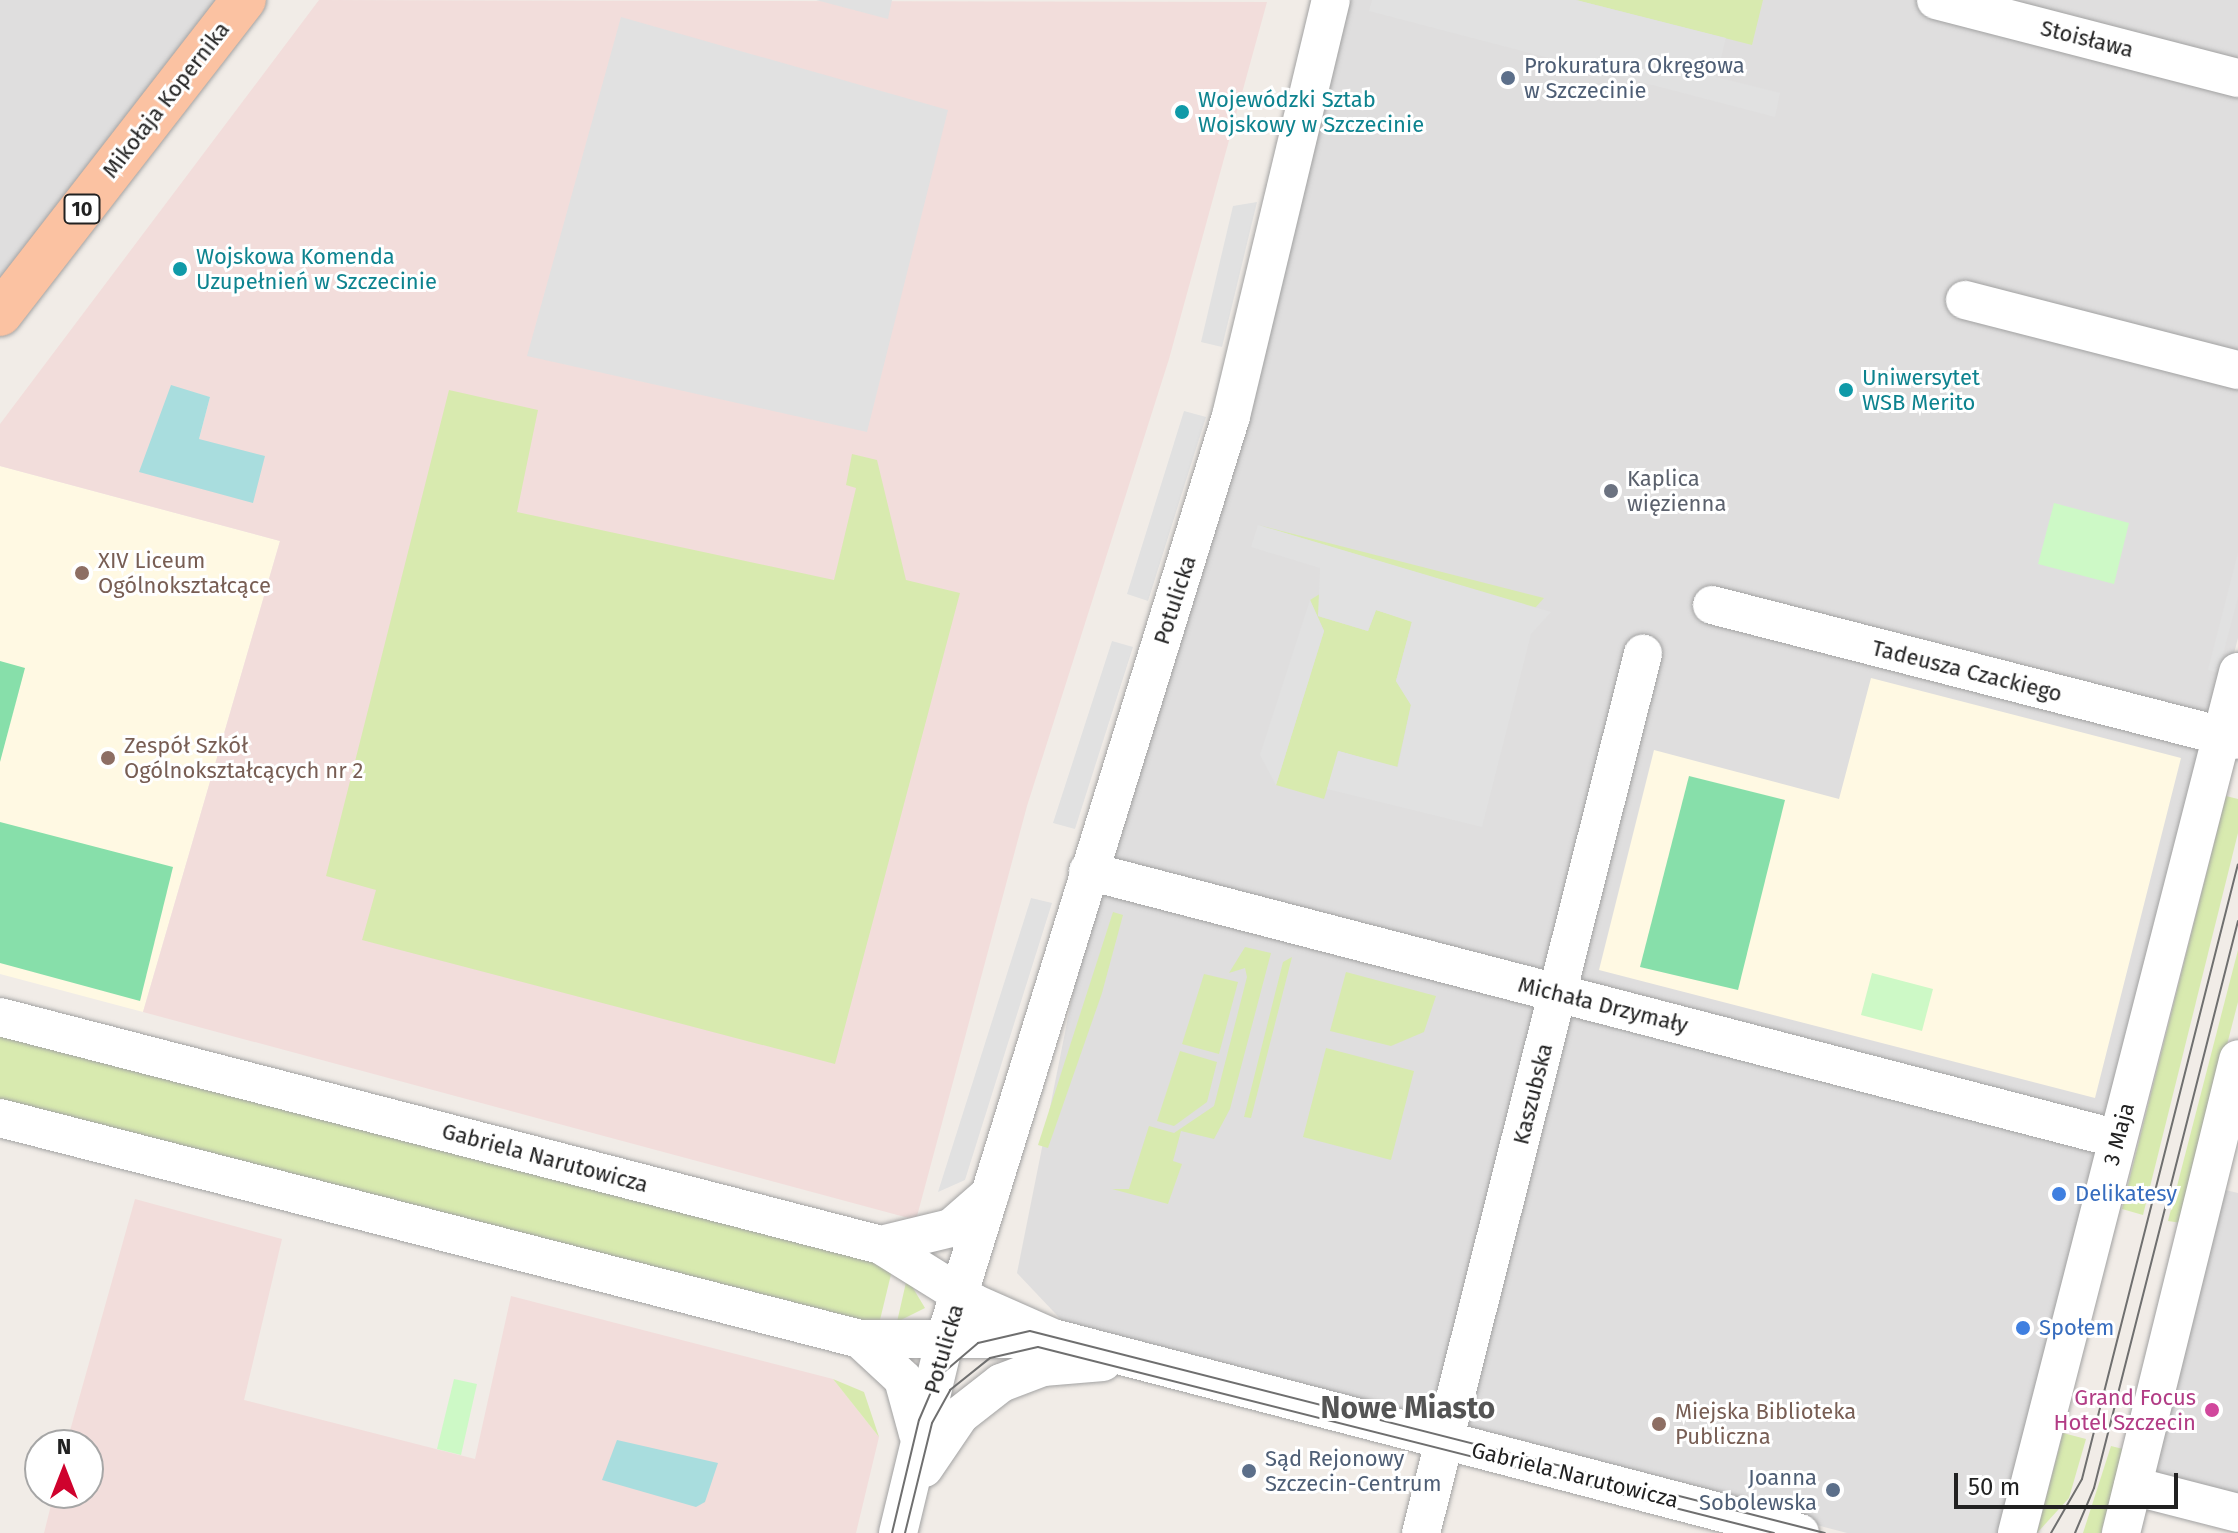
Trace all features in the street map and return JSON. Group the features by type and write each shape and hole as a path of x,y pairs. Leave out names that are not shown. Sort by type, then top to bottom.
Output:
{"main road":[{"name":"Mikołaja Kopernika","path":"0,314 244,0"}],"street":[{"name":"Potulicka","path":"901,1520 945,1339 1227,431 1331,0"},
{"name":"Stoisława","path":"1936,0 2238,78"},
{"path":"1965,300 2238,370"},
{"name":"Tadeusza Czackiego","path":"1712,605 2230,738"},
{"name":"Kaszubska","path":"1421,1533 1643,654"},
{"name":"3 Maja","path":"2017,1533 2118,1139 2230,738 2238,672"},
{"name":"Michała Drzymały","path":"1088,871 2118,1139"},
{"name":"Gabriela Narutowicza","path":"0,1017 881,1245 960,1295 1072,1343 1800,1533"},
{"path":"2121,1533 2223,1181 2238,1059"},
{"name":"Gabriela Narutowicza","path":"0,1118 860,1339 1072,1343"},
{"name":"Potulicka","path":"881,1245 961,1223 991,1192"},
{"name":"Gabriela Narutowicza","path":"860,1339 887,1358 912,1396 916,1457"},
{"name":"Potulicka","path":"901,1520 951,1425 1001,1383 1071,1363 1158,1366"},
{"path":"2133,1486 2238,1513"}],"shaded area":[{"path":"0,0 225,0 0,298"},
{"path":"319,0 1267,2 1169,359 1027,806 916,1220 143,1012 280,541 0,466 0,424","holes":["171,386 210,397 199,439"]},
{"path":"816,0 892,0 888,19"},
{"path":"1337,0 2238,0 2238,638 2005,1533 1847,1533 1070,1329 1017,1273 1094,887"},
{"path":"1372,0 1576,0 1726,38 1716,77 1780,93 1775,117 1369,11"},
{"path":"621,17 948,110 867,432 527,356"},
{"path":"1257,202 1222,347 1201,342 1233,206"},
{"path":"1184,411 1206,417 1148,601 1127,594"},
{"name":"Zespół Szkół Ogólnokształcących nr 2","path":"0,466 280,541 143,1012 0,974"},
{"path":"1258,525 1551,612 1531,634 1482,827 1327,789 1338,751 1398,767 1411,705 1396,681 1412,622 1376,610 1368,631 1318,616 1320,568 1251,547"},
{"path":"2238,553 2238,597 2218,673 2208,670"},
{"path":"1310,600 1324,631 1276,785 1260,755"},
{"path":"1112,641 1133,647 1075,829 1053,823"},
{"path":"1871,678 2181,758 2095,1098 1599,970 1654,750 1839,799"},
{"path":"1031,898 1052,903 965,1180 938,1192"},
{"path":"1655,998 2060,1102 2064,1110 1661,1009"},
{"path":"1627,1025 2060,1137 2049,1143 1614,1032"},
{"path":"2213,1187 2238,1193 2238,1501 2146,1477"},
{"path":"135,1199 282,1239 244,1400 475,1459 511,1296 833,1379 879,1437 856,1533 44,1533 50,1509 104,1509 104,1429 70,1429"}],"green space":[{"path":"1576,0 1763,0 1752,45"},
{"path":"449,390 538,410 517,512 834,580 856,488 846,485 852,454 877,460 906,580 960,593 835,1064 362,940 376,890 326,876"},
{"path":"2054,503 2129,523 2114,584 2038,564"},
{"path":"1258,525 1544,598 1535,608"},
{"path":"1323,592 1318,616 1368,631 1376,610 1412,621 1396,681 1411,705 1397,768 1339,751 1324,799 1276,785 1324,631 1310,600"},
{"path":"0,661 25,668 0,762"},
{"path":"1689,776 1785,800 1738,990 1640,967"},
{"path":"2226,796 2238,799 2238,833 2143,1215 2122,1209"},
{"path":"0,822 173,867 140,1001 0,963"},
{"path":"1113,912 1123,915 1102,993 1048,1148 1038,1145"},
{"path":"1245,947 1271,953 1230,1109 1214,1139 1181,1131 1173,1161 1182,1164 1168,1204 1112,1189 1129,1189 1149,1126 1174,1133 1214,1106 1247,977 1245,968 1229,973"},
{"path":"2238,950 2238,1002 2181,1223 2168,1221"},
{"path":"1292,957 1251,1118 1244,1117 1283,962"},
{"path":"1346,972 1436,996 1424,1032 1391,1046 1330,1031"},
{"path":"1872,973 1933,989 1922,1031 1861,1015"},
{"path":"1204,974 1238,982 1219,1054 1182,1044"},
{"path":"0,1032 893,1266 879,1324 0,1100"},
{"path":"1326,1048 1414,1071 1391,1160 1303,1137"},
{"path":"1180,1051 1217,1062 1207,1102 1174,1126 1157,1121"},
{"path":"907,1278 925,1308 897,1322"},
{"path":"454,1379 477,1384 461,1455 437,1449"},
{"path":"833,1379 864,1392 879,1437"},
{"path":"2063,1433 2086,1439 2069,1498 2037,1533"},
{"path":"2111,1446 2123,1449 2101,1533 2083,1533"}],"water":[{"path":"171,385 210,397 199,439 265,456 253,503 139,472"},
{"path":"617,1440 718,1463 705,1502 696,1507 602,1480"}],"tram line":[{"path":"2051,1533 2082,1479 2238,864"},
{"path":"2075,1533 2094,1488 2238,921"},
{"path":"892,1533 919,1420 937,1378 978,1343 1030,1331 1825,1533"},
{"path":"905,1533 932,1423 950,1390 990,1358 1038,1347 1774,1533"}],"place":[{"name":"Prokuratura Okręgowa w Szczecinie","path":"1508,78"},
{"name":"Wojewódzki Sztab Wojskowy w Szczecinie","path":"1182,112"},
{"name":"Wojskowa Komenda Uzupełnień w Szczecinie","path":"180,269"},
{"name":"Uniwersytet WSB Merito","path":"1846,390"},
{"name":"Kaplica więzienna","path":"1611,491"},
{"name":"XIV Liceum Ogólnokształcące","path":"82,573"},
{"name":"Zespół Szkół Ogólnokształcących nr 2","path":"108,758"},
{"name":"Delikatesy","path":"2059,1194"},
{"name":"Społem","path":"2023,1328"},
{"name":"Grand Focus Hotel Szczecin","path":"2212,1410"},
{"name":"Miejska Biblioteka Publiczna","path":"1659,1424"},
{"name":"Sąd Rejonowy Szczecin-Centrum","path":"1249,1471"},
{"name":"Joanna Sobolewska","path":"1833,1490"}],"district":[{"name":"Nowe Miasto","path":"1408,1408"}]}
